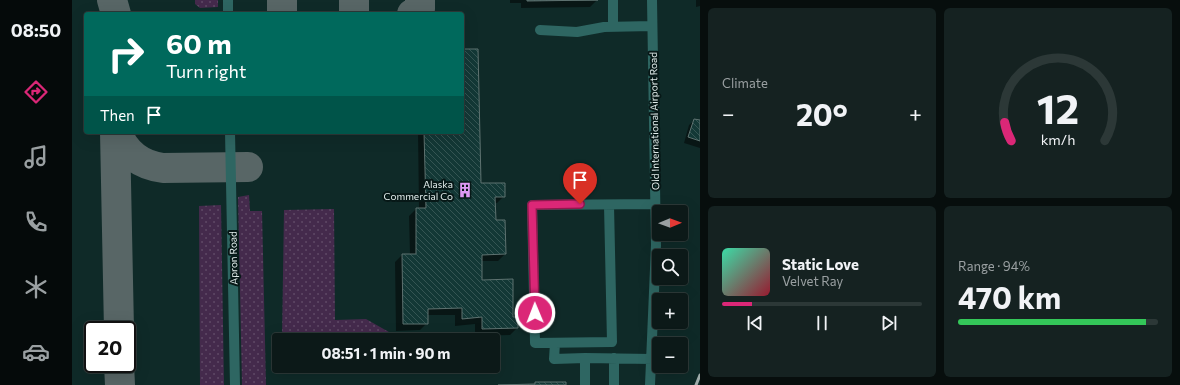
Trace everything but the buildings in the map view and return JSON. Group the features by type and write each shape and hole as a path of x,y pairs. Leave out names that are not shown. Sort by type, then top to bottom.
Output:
{"street":[{"path":"228,0 228,12"},
{"path":"613,0 613,26"},
{"name":"Old International Airport Road","path":"652,0 656,256 653,337"},
{"path":"540,30 580,32 613,26 652,26"},
{"name":"Apron Road","path":"230,134 235,385"},
{"path":"609,205 612,342 535,343 532,205 655,204"},
{"path":"555,343 554,359 652,359"},
{"path":"585,358 585,385"},
{"path":"614,358 614,385"},
{"name":"Old International Airport Road","path":"650,385 652,359"}],"shaded area":[{"path":"72,0 700,0 700,385 72,385"},
{"path":"195,0 218,0 218,7 200,8 195,4"},
{"path":"249,195 250,211 262,211 266,385 242,385 238,197"},
{"path":"221,205 224,385 200,385 199,206"},
{"path":"334,209 335,320 366,319 391,333 282,333 284,210"}],"taxiway":[{"path":"112,0 115,12"},
{"path":"282,0 282,12"},
{"path":"354,0 354,12"},
{"path":"415,12 420,9 420,0"},
{"path":"115,134 119,321"},
{"path":"118,134 129,152 134,157 147,164 163,168 248,167"},
{"path":"119,373 120,385"}],"railway":[{"path":"696,385 700,375"}],"place":[{"name":"Alaska Commercial Co","path":"465,190"}],"route":[{"path":"535,313 532,205 580,204"}]}
